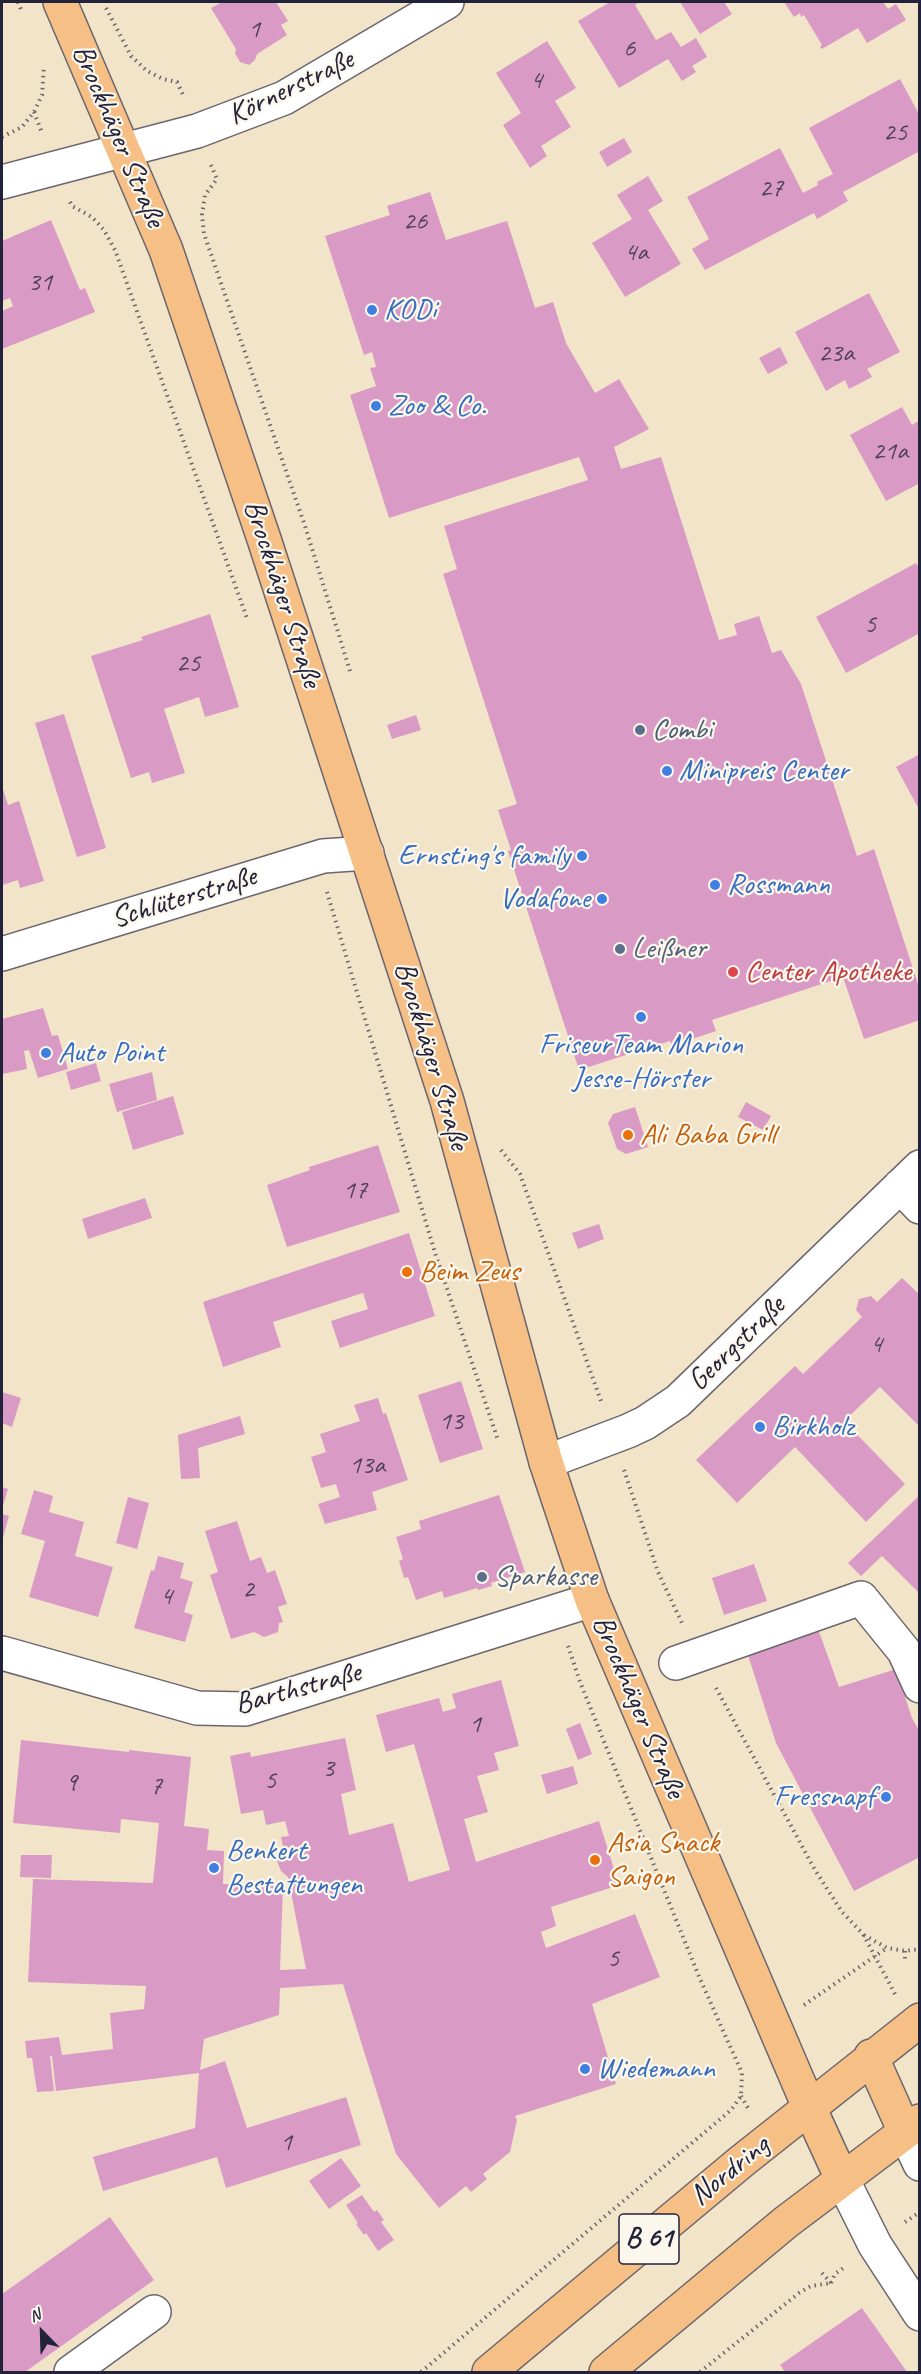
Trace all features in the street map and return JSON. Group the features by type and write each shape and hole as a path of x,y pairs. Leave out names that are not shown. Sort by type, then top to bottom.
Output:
{"main road":[{"name":"Brockhäger Straße","path":"60,2 168,258 264,539 447,1101 546,1462 592,1600 842,2179"},
{"name":"Nordring","path":"489,2373 871,2056 920,2020"},
{"path":"871,2056 912,2126"},
{"name":"B 61","path":"606,2373 769,2236 912,2126"}],"street":[{"name":"Körnerstraße","path":"2,182 197,131 284,98 447,2"},
{"name":"Schlüterstraße","path":"2,954 326,855 367,853"},
{"name":"Georgstraße","path":"546,1462 645,1423 678,1401 913,1186"},
{"path":"687,1659 861,1598 904,1651 920,1686"},
{"name":"Barthstraße","path":"2,1653 197,1708 245,1709 592,1600"},
{"path":"912,2126 920,2164"},
{"path":"842,2179 875,2244 920,2314"},
{"path":"71,2373 154,2312"}],"path":[{"path":"104,2 131,56 147,71 177,82 181,89"},
{"path":"2,137 22,127 34,112 42,94 45,69"},
{"path":"34,112 38,123"},
{"path":"212,169 217,179 205,195 202,215 204,234 305,526 350,674"},
{"path":"69,200 72,206 92,217 104,230 122,267 251,630"},
{"path":"122,267 132,264"},
{"path":"326,855 326,888 436,1256 500,1445"},
{"path":"494,1141 520,1174 614,1437 687,1659 842,1912 863,1935 871,1948"},
{"path":"421,2373 731,2110 741,2096 742,2073 686,1946 580,1682 556,1612"},
{"path":"863,1935 887,1948 905,1951 920,1949"},
{"path":"810,2000 887,1948"},
{"path":"905,1951 905,1959"},
{"path":"733,2051 739,2048"},
{"path":"902,2224 920,2212"},
{"path":"822,2273 831,2283"},
{"path":"831,2283 835,2274"},
{"path":"700,2373 799,2293 811,2286 831,2283"}],"building":[{"path":"222,2 276,2 288,21 281,25 287,35 257,54 255,60 249,65 240,62 235,53 236,49 211,8"},
{"path":"610,2 640,2 635,5 656,40 671,32 681,47 696,38 707,57 692,66 696,72 682,81 668,59 619,88 578,21"},
{"path":"680,2 724,2 732,14 700,34"},
{"path":"784,2 883,2 888,9 896,4 906,20 867,43 858,28 822,49 820,47 822,45 804,15 801,17 800,13 794,17"},
{"path":"547,41 576,88 555,101 571,127 541,146 547,156 530,168 503,125 521,113 496,73"},
{"path":"900,79 920,116 920,151 843,192 848,201 817,219 814,213 705,270 692,249 709,239 687,197 780,148 803,193 818,185 817,182 833,174 809,128"},
{"path":"624,138 632,152 607,167 599,152"},
{"path":"648,176 663,201 648,210 681,264 625,297 592,243 632,219 617,195"},
{"name":"Minipreis Center","path":"430,192 446,240 507,221 535,308 553,302 566,343 595,393 619,379 649,429 614,447 621,469 661,457 719,640 737,635 734,624 759,616 772,653 781,650 801,684 857,856 874,849 920,990 920,1020 864,1039 843,977 712,1020 716,1031 672,1046 670,1041 579,1070 508,851 511,850 498,810 517,804 443,574 457,569 444,526 588,480 579,457 389,518 350,395 376,386 370,368 376,367 372,352 364,355 325,236 390,215 387,206"},
{"path":"51,220 80,290 85,288 95,312 2,349 2,311 13,306 10,298 2,301 2,241"},
{"path":"869,293 900,352 867,369 872,377 849,389 845,380 826,391 795,332"},
{"path":"780,347 788,363 768,374 759,358"},
{"path":"902,407 912,425 920,420 920,483 886,501 850,435"},
{"path":"916,563 920,570 920,633 846,673 816,617"},
{"path":"210,614 239,707 205,717 199,697 164,709 185,773 152,783 149,772 131,778 91,656 143,640 141,637"},
{"path":"64,714 106,848 77,857 35,723"},
{"path":"416,715 421,730 392,739 387,725"},
{"path":"920,754 920,811 896,767"},
{"path":"2,789 8,805 19,801 44,881 20,888 18,880 2,885"},
{"path":"43,1008 52,1036 58,1035 68,1069 38,1078 29,1050 24,1051 27,1069 2,1074 2,1019"},
{"path":"96,1063 101,1081 71,1090 66,1072"},
{"path":"152,1072 157,1100 117,1112 109,1084"},
{"path":"173,1096 184,1134 133,1150 122,1112"},
{"path":"746,1102 771,1116 763,1130 738,1117"},
{"name":"Ali Baba Grill","path":"635,1107 648,1147 626,1154 617,1149 608,1123 613,1114"},
{"path":"378,1145 400,1212 287,1247 267,1185 310,1170 309,1167"},
{"path":"145,1198 152,1218 88,1239 82,1219"},
{"path":"599,1224 604,1239 578,1249 572,1233"},
{"path":"409,1233 435,1316 340,1348 331,1321 368,1309 363,1293 273,1322 281,1347 223,1367 203,1302"},
{"path":"902,1278 920,1295 920,1427 880,1387 844,1421 905,1484 866,1522 795,1447 737,1503 696,1460 795,1366 803,1374 862,1317 856,1310 859,1299 871,1296 877,1302"},
{"path":"461,1381 483,1449 440,1463 418,1395"},
{"path":"2,1392 21,1398 12,1427 2,1423"},
{"path":"378,1398 383,1414 386,1413 408,1480 372,1492 377,1510 325,1524 318,1504 340,1497 336,1484 321,1488 311,1457 326,1452 320,1434 360,1421 354,1405"},
{"path":"240,1416 245,1434 198,1448 200,1478 181,1479 178,1435"},
{"path":"2,1487 8,1489 2,1509"},
{"path":"34,1490 53,1496 49,1512 84,1522 75,1556 113,1567 98,1617 29,1597 45,1541 21,1534"},
{"path":"499,1495 525,1572 491,1583 492,1586 478,1590 477,1588 444,1598 442,1591 416,1600 408,1577 404,1578 399,1561 403,1559 396,1537 421,1529 419,1521"},
{"path":"920,1495 920,1594 882,1556 861,1576 848,1563"},
{"path":"128,1497 149,1503 137,1549 116,1543"},
{"path":"2,1514 9,1516 2,1541"},
{"path":"237,1521 250,1561 261,1557 267,1573 275,1570 287,1604 278,1607 283,1622 279,1623 278,1632 264,1637 254,1632 231,1639 210,1575 218,1572 205,1531"},
{"path":"158,1556 184,1563 180,1578 193,1582 184,1612 193,1615 185,1642 134,1628 151,1570 154,1571"},
{"path":"754,1564 767,1601 724,1615 712,1578"},
{"path":"818,1629 839,1687 896,1669 912,1718 920,1732 920,1857 854,1891 776,1743 747,1652"},
{"path":"501,1680 519,1746 494,1753 499,1770 477,1776 488,1812 464,1819 476,1862 599,1821 619,1885 551,1907 556,1926 541,1932 546,1948 635,1914 660,1977 592,2004 616,2084 515,2116 517,2120 510,2152 483,2174 487,2179 471,2192 466,2186 439,2208 396,2154 343,1984 280,1988 279,2015 204,2039 200,2070 225,2061 247,2128 346,2097 361,2145 226,2188 217,2157 103,2191 93,2157 195,2128 199,2073 56,2091 52,2056 50,2056 54,2091 37,2092 32,2058 27,2058 25,2041 59,2037 62,2055 113,2049 110,2013 144,2009 146,1986 28,1982 33,1879 153,1883 159,1823 121,1819 120,1833 13,1823 21,1740 191,1757 184,1826 209,1829 207,1850 224,1851 223,1884 283,1886 280,1970 306,1969 288,1877 281,1871 277,1861 278,1853 283,1846 281,1837 289,1836 285,1821 266,1825 263,1810 241,1814 230,1756 250,1752 251,1757 345,1738 356,1790 341,1794 349,1835 393,1823 409,1882 450,1870 414,1744 386,1752 376,1715 439,1698 443,1712 456,1708 452,1694"},
{"path":"580,1723 592,1754 578,1760 566,1729"},
{"path":"573,1766 578,1784 547,1794 541,1775"},
{"path":"21,1855 52,1855 51,1878 20,1877"},
{"path":"341,2158 361,2186 329,2209 309,2181"},
{"path":"362,2195 374,2212 377,2210 384,2220 381,2222 394,2240 378,2251 366,2233 364,2235 356,2224 358,2223 346,2205"},
{"path":"110,2217 154,2280 25,2372 2,2372 2,2294"},
{"path":"862,2308 907,2372 785,2372 780,2365"}],"place":[{"name":"KODi","path":"372,310"},
{"name":"Zoo & Co.","path":"376,406"},
{"name":"Combi","path":"640,730"},
{"name":"Minipreis Center","path":"667,771"},
{"name":"Ernsting's family","path":"582,856"},
{"name":"Rossmann","path":"715,885"},
{"name":"Vodafone","path":"602,899"},
{"name":"Leißner","path":"620,949"},
{"name":"Center Apotheke","path":"733,972"},
{"name":"FriseurTeam Marion Jesse-Hörster","path":"641,1017"},
{"name":"Auto Point","path":"46,1053"},
{"name":"Ali Baba Grill","path":"628,1135"},
{"name":"Beim Zeus","path":"407,1272"},
{"name":"Birkholz","path":"760,1427"},
{"name":"Sparkasse","path":"482,1577"},
{"name":"Fressnapf","path":"886,1797"},
{"name":"Asia Snack Saigon","path":"595,1860"},
{"name":"Benkert Bestattungen","path":"214,1868"},
{"name":"Wiedemann","path":"585,2069"}]}
